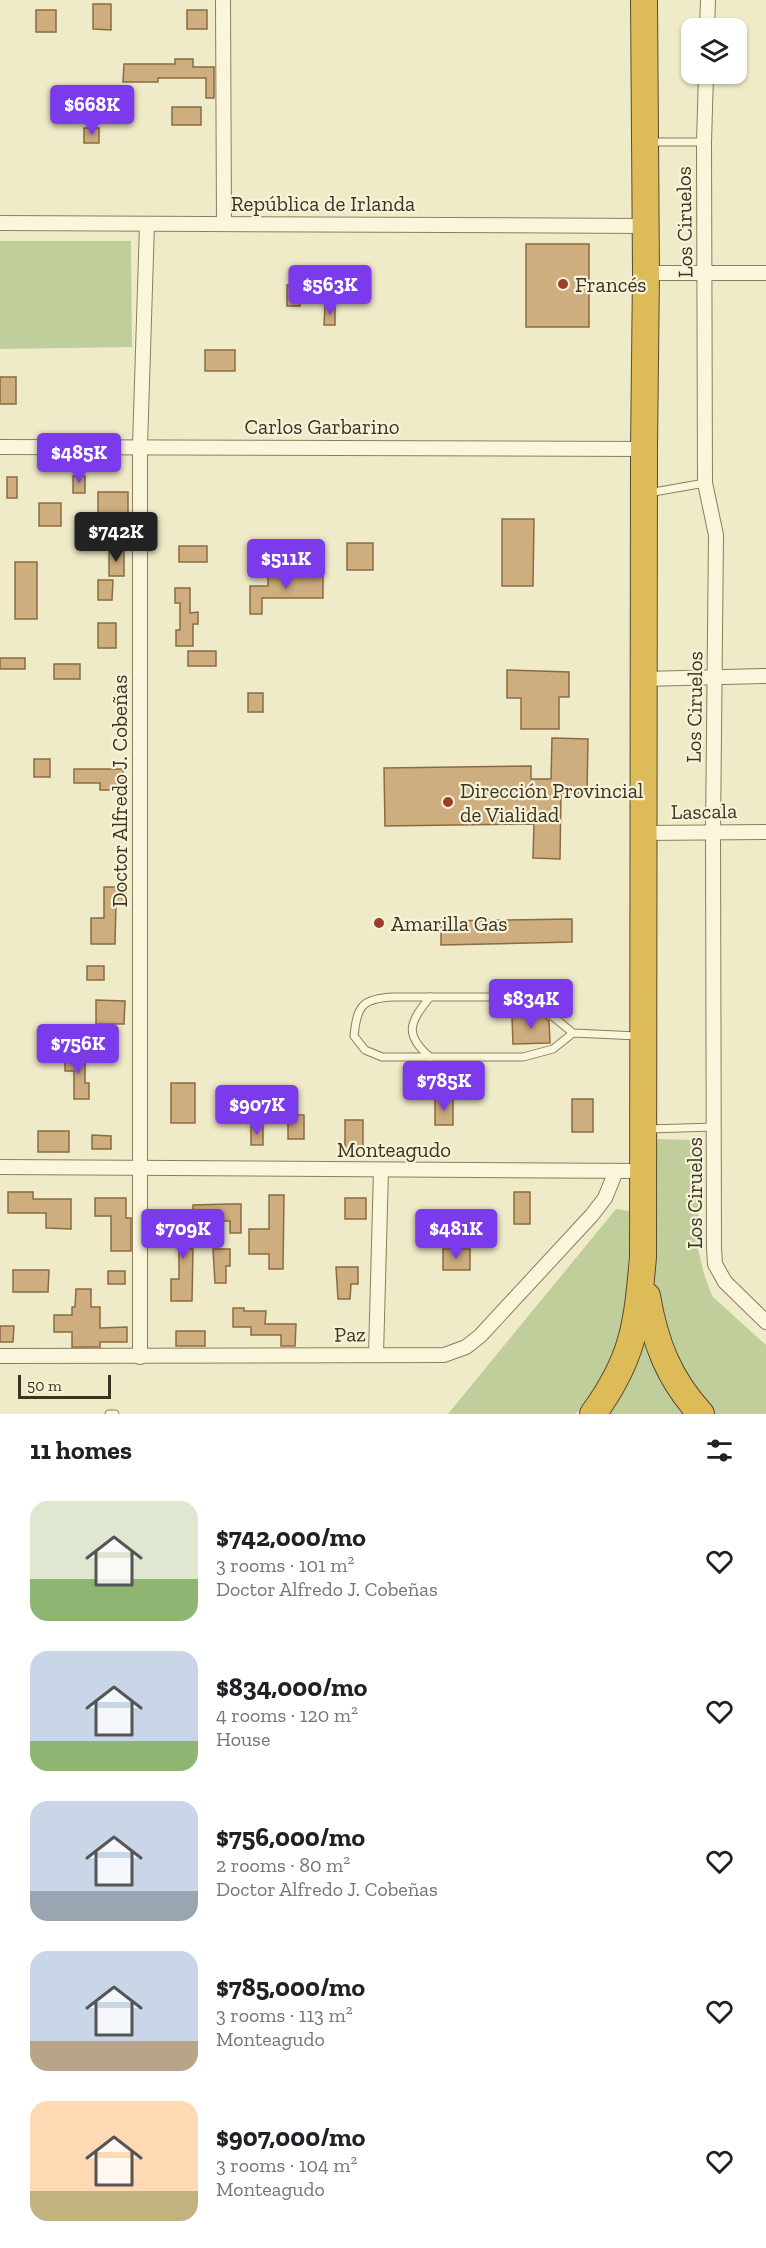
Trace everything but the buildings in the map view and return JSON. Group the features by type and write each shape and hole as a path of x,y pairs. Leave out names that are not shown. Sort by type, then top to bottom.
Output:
{"highway":[{"path":"593,1414 621,1372 630,1346 638,1318 643,1257 646,273 644,0"},
{"path":"643,1257 652,1326 662,1354 674,1379 701,1414"}],"street":[{"path":"223,0 224,224"},
{"path":"707,18 708,0"},
{"name":"Los Ciruelos","path":"706,84 705,483 716,535 713,832 715,1264 725,1282 766,1322"},
{"name":"República de Irlanda","path":"0,223 646,226"},
{"name":"Doctor Alfredo J. Cobeñas","path":"140,1357 140,446 147,224"},
{"path":"646,273 766,273"},
{"name":"Carlos Garbarino","path":"0,447 644,449"},
{"path":"644,679 766,676"},
{"name":"Lascala","path":"643,833 766,832"},
{"name":"Monteagudo","path":"0,1167 643,1171"},
{"path":"376,1355 381,1170"},
{"name":"Paz","path":"0,1356 444,1355 466,1347 480,1336 592,1215 605,1198 616,1171"}],"lane":[{"path":"645,142 704,142"},
{"path":"644,493 705,483"},
{"path":"430,997 416,1014 411,1028 412,1038 430,1057"},
{"path":"573,1032 553,1049 523,1057 382,1057 365,1050 354,1036 356,1016 362,1004 375,998 516,997 546,1010 573,1032 643,1036"},
{"path":"643,1130 715,1127"},
{"path":"109,1414 115,1414"}],"green space":[{"path":"0,241 131,241 132,347 0,349"},
{"path":"657,1139 691,1140 699,1149 698,1249 704,1274 712,1296 766,1345 766,1414 712,1414 683,1377 658,1313 653,1282"},
{"path":"616,1209 629,1211 626,1299 617,1342 610,1362 601,1382 578,1412 575,1414 448,1414"},
{"path":"646,1326 651,1351 664,1384 686,1414 605,1414"}],"place":[{"name":"Francés","path":"563,284"},
{"name":"Dirección Provincial de Vialidad","path":"448,802"},
{"name":"Amarilla Gas","path":"379,923"}]}
